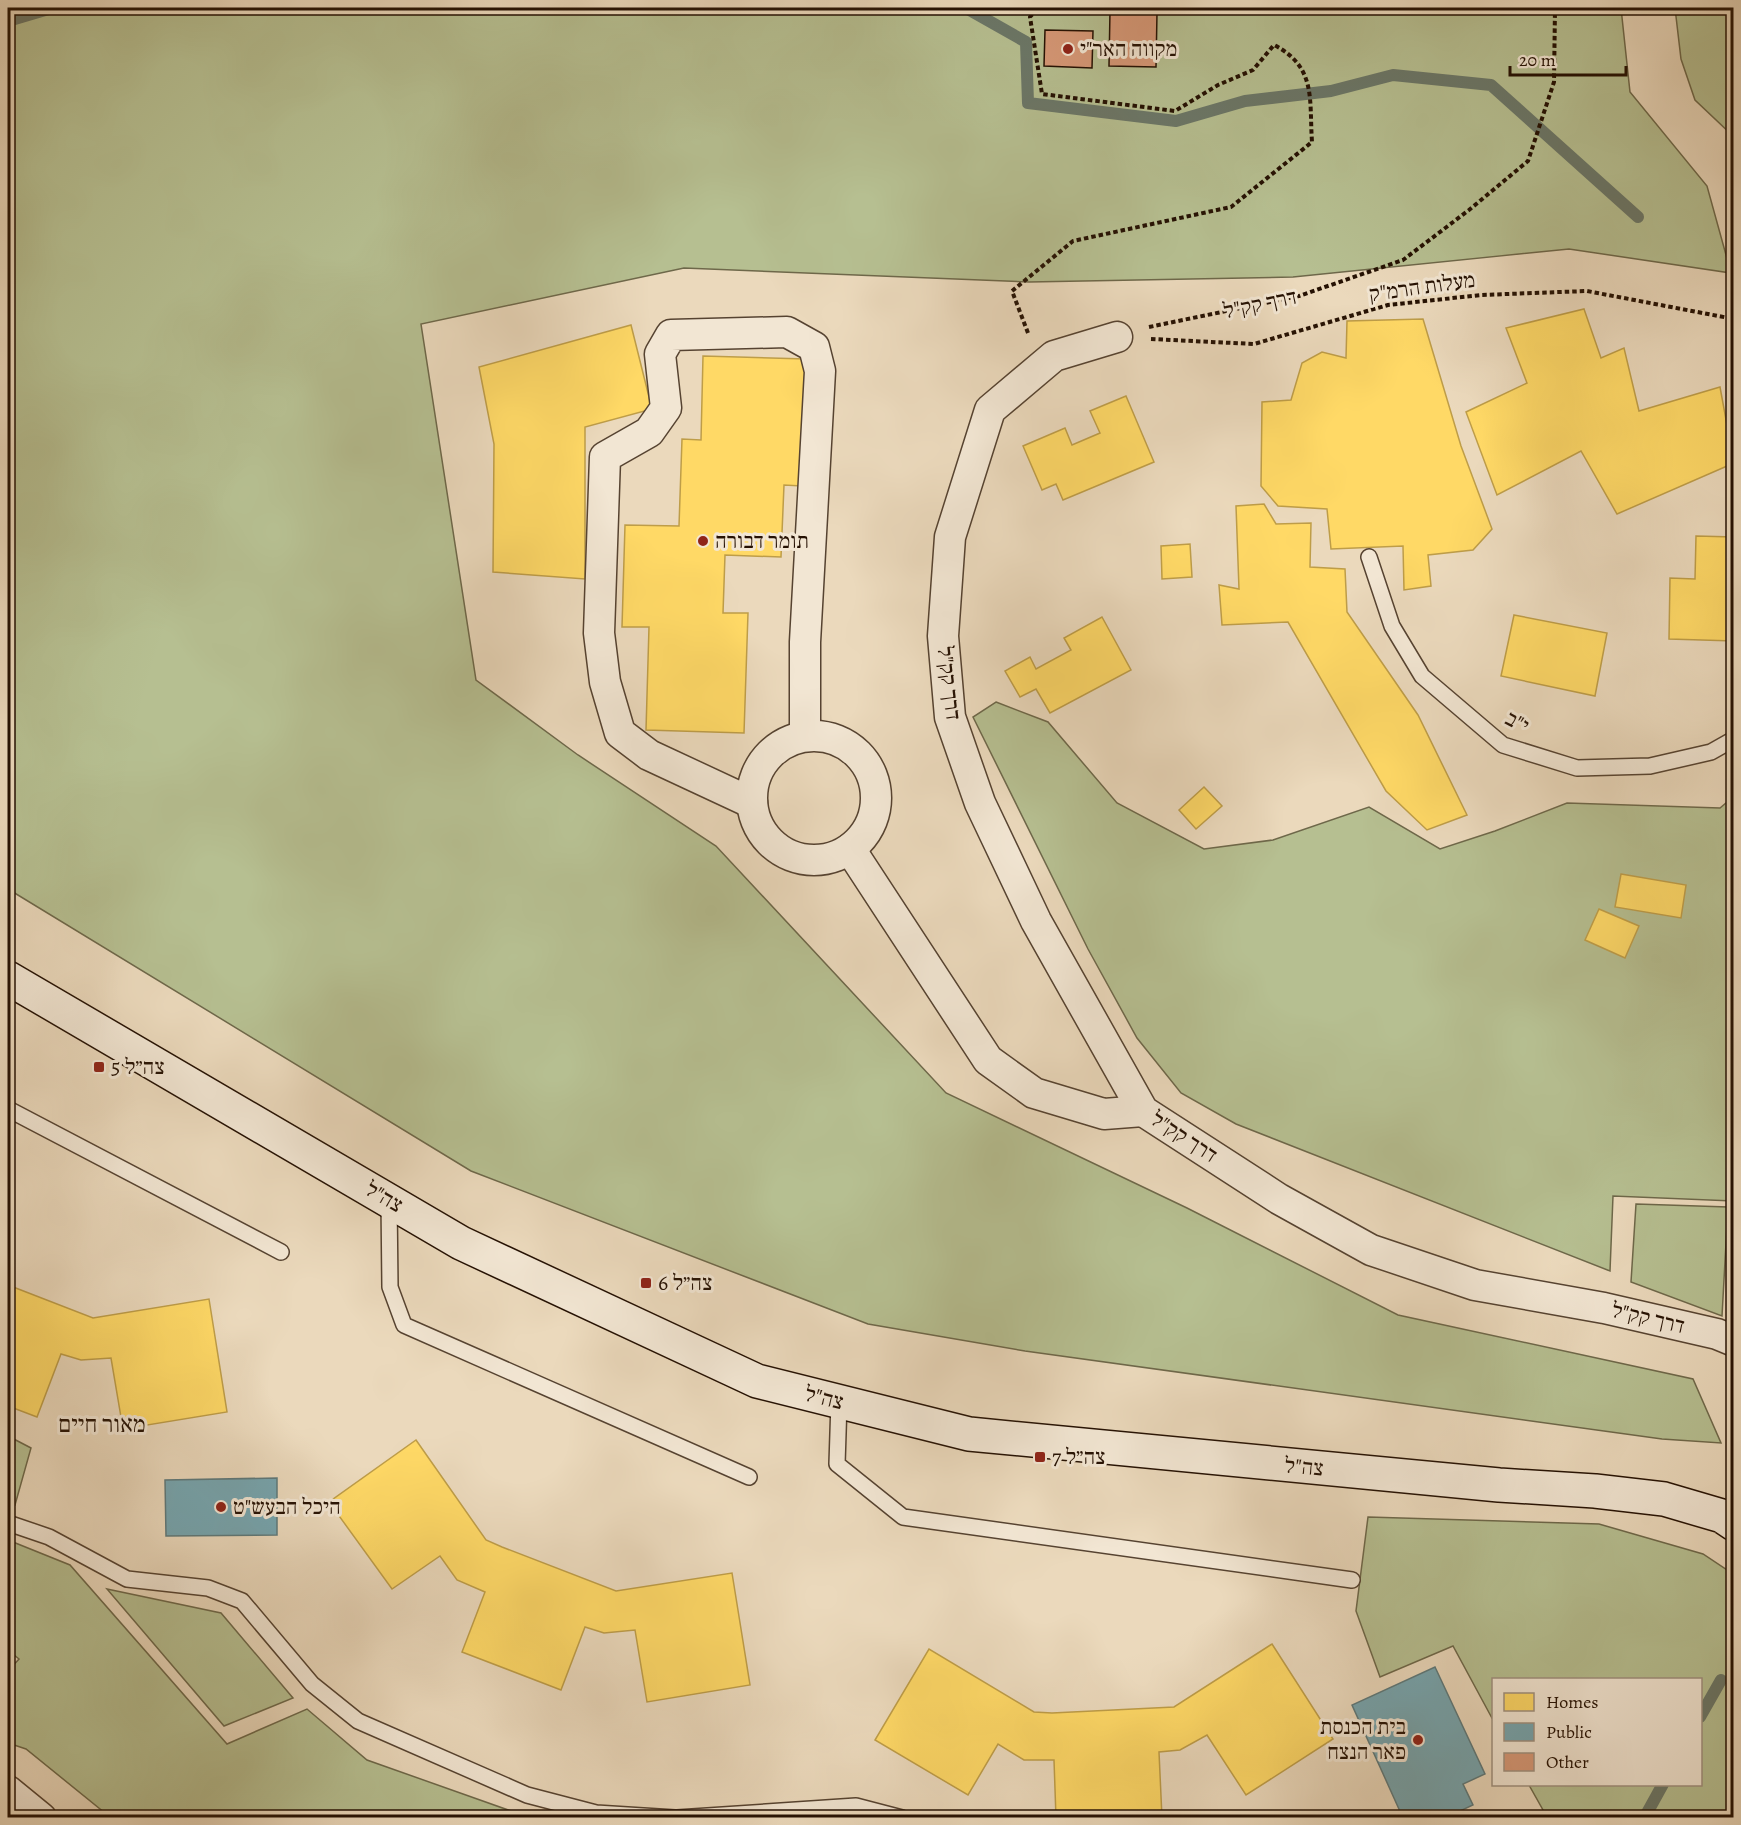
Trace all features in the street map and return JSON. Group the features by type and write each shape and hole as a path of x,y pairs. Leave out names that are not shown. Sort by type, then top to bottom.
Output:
{"street":[{"path":"752,803 649,756 620,733 605,682 599,633 605,457 649,432 666,408 660,354 671,335 787,332 814,347 820,371 805,642 805,736"},
{"name":"דרך קק\"ל","path":"1117,337 1054,356 990,410 950,537 943,636 950,717 980,803 1036,921 1143,1111 1279,1198 1371,1250 1475,1285 1604,1308 1717,1334 1734,1341"},
{"path":"805,736 823,736 843,742 860,756 872,773 877,794 875,815 866,834 850,849 831,858 810,860 789,855 771,843 758,826 752,803 753,784 760,767 772,752 787,741 805,736"},
{"path":"850,849 988,1060 1034,1093 1104,1114 1143,1111"},
{"name":"צה\"ל","path":"8,978 461,1243 757,1381 969,1434 1499,1485 1606,1492 1664,1499 1722,1516 1734,1524"},
{"path":"8,1791 41,1818"}],"lane":[{"name":"י\"ב","path":"1369,557 1392,626 1422,676 1503,745 1577,768 1650,766 1711,752 1734,739"},
{"path":"8,1109 281,1252"},
{"path":"389,1200 390,1287 404,1325 749,1476"},
{"path":"839,1402 837,1464 903,1517 1352,1580"},
{"path":"8,1523 49,1537 128,1578 208,1588 242,1601 312,1684 358,1721 527,1795 596,1813 676,1818 856,1806 902,1818"}],"path":[{"path":"1038,8 1030,17 1042,94 1175,111 1218,85 1253,69 1274,45 1292,54 1308,79 1312,142 1231,207 1073,241 1012,291 1041,368"},
{"name":"דרך קק\"ל","path":"1117,337 1151,326 1299,296 1403,260 1528,161 1554,82 1555,8"},
{"name":"מעלות הרמ\"ק","path":"1117,337 1254,344 1388,305 1481,295 1587,291 1734,319"}],"green space":[{"path":"8,8 1621,8 1630,92 1707,186 1731,273 1569,249 1293,277 1029,282 684,268 421,324 476,680 578,755 716,846 946,1093 1187,1208 1398,1315 1693,1379 1721,1443 1662,1439 1025,1351 868,1324 471,1171 8,889"},
{"path":"1675,8 1727,8 1733,30 1733,136 1695,100 1681,59"},
{"path":"996,702 1048,722 1117,803 1204,849 1273,840 1369,807 1440,849 1495,831 1567,803 1720,808 1733,797 1733,1201 1613,1196 1610,1271 1236,1124 1181,1093 1137,1038 1088,949 973,717"},
{"path":"1636,1204 1728,1207 1722,1316 1631,1282"},
{"path":"8,1436 31,1448 15,1505 8,1502"},
{"path":"1368,1517 1599,1524 1703,1554 1733,1574 1733,1817 1547,1817 1530,1786 1702,1786 1702,1678 1492,1678 1492,1718 1453,1646 1380,1677 1356,1611"},
{"path":"8,1540 70,1565 227,1744 307,1709 367,1760 528,1817 110,1817 26,1749 8,1743 8,1671 19,1659 8,1650"},
{"path":"107,1589 221,1613 293,1698 224,1726"}],"building: Homes":[{"path":"1584,309 1601,358 1624,348 1639,411 1720,387 1734,463 1617,514 1581,451 1497,495 1466,412 1527,383 1506,328"},
{"path":"1423,319 1461,446 1492,529 1473,550 1428,555 1431,586 1404,590 1403,546 1331,549 1327,509 1278,506 1261,486 1262,402 1291,400 1302,363 1322,352 1346,358 1347,321"},
{"path":"631,325 652,409 585,427 585,579 493,572 494,444 479,367"},
{"name":"תומר דבורה","path":"703,356 806,359 802,486 784,485 781,557 725,555 723,613 748,613 744,733 646,730 649,627 622,627 625,525 679,526 682,439 701,440"},
{"path":"1126,396 1154,462 1063,500 1056,484 1042,490 1023,446 1065,428 1072,445 1100,433 1090,411"},
{"path":"1264,504 1276,524 1311,523 1310,567 1345,569 1347,612 1418,715 1467,815 1427,830 1386,791 1288,622 1222,625 1219,585 1239,589 1236,506"},
{"path":"1696,536 1734,537 1734,641 1669,639 1670,578 1695,579"},
{"path":"1190,544 1192,577 1162,579 1161,546"},
{"path":"1514,615 1607,633 1595,696 1501,676"},
{"path":"1102,617 1131,670 1050,713 1036,689 1020,697 1005,671 1030,657 1036,669 1071,650 1064,638"},
{"path":"1204,787 1222,806 1196,829 1179,810"},
{"path":"1621,874 1686,885 1681,918 1615,907"},
{"path":"1599,909 1639,926 1625,958 1585,940"},
{"path":"8,1285 93,1318 209,1299 227,1412 123,1429 111,1358 81,1360 61,1354 37,1417 8,1406"},
{"path":"416,1440 486,1540 502,1547 616,1591 732,1573 750,1685 647,1702 635,1630 604,1633 585,1627 561,1690 462,1652 485,1592 457,1580 440,1556 392,1589 329,1502"},
{"path":"1272,1644 1333,1739 1246,1795 1207,1735 1180,1750 1159,1752 1162,1818 1056,1818 1054,1760 1024,1760 998,1744 968,1795 875,1740 929,1649 1034,1712 1052,1713 1174,1707"}],"building: Public":[{"name":"היכל הבעש\"ט","path":"277,1478 277,1535 166,1536 165,1480"},
{"name":"בית הכנסת פאר הנצח","path":"1435,1667 1485,1774 1463,1784 1473,1805 1445,1818 1403,1818 1352,1705"}],"building: Other":[{"path":"1110,11 1157,13 1156,67 1109,66"},
{"name":"מקווה האר\"י","path":"1045,30 1093,31 1092,68 1044,66"}],"waterway":[{"path":"8,21 52,8"},
{"path":"966,8 1026,42 1028,103 1176,121 1245,101 1331,91 1393,75 1491,85 1638,217"},
{"path":"1702,1713 1721,1680"},
{"path":"1641,1818 1647,1813 1662,1786"}],"place":[{"name":"מקווה האר\"י","path":"1068,49"},
{"name":"תומר דבורה","path":"703,541"},
{"name":"צה״ל 5","path":"99,1067"},
{"name":"צה״ל 6","path":"646,1283"},
{"name":"צה״ל 7","path":"1040,1457"},
{"name":"היכל הבעש\"ט","path":"221,1507"},
{"name":"בית הכנסת פאר הנצח","path":"1418,1740"}],"district":[{"name":"מאור חיים","path":"102,1424"}]}
